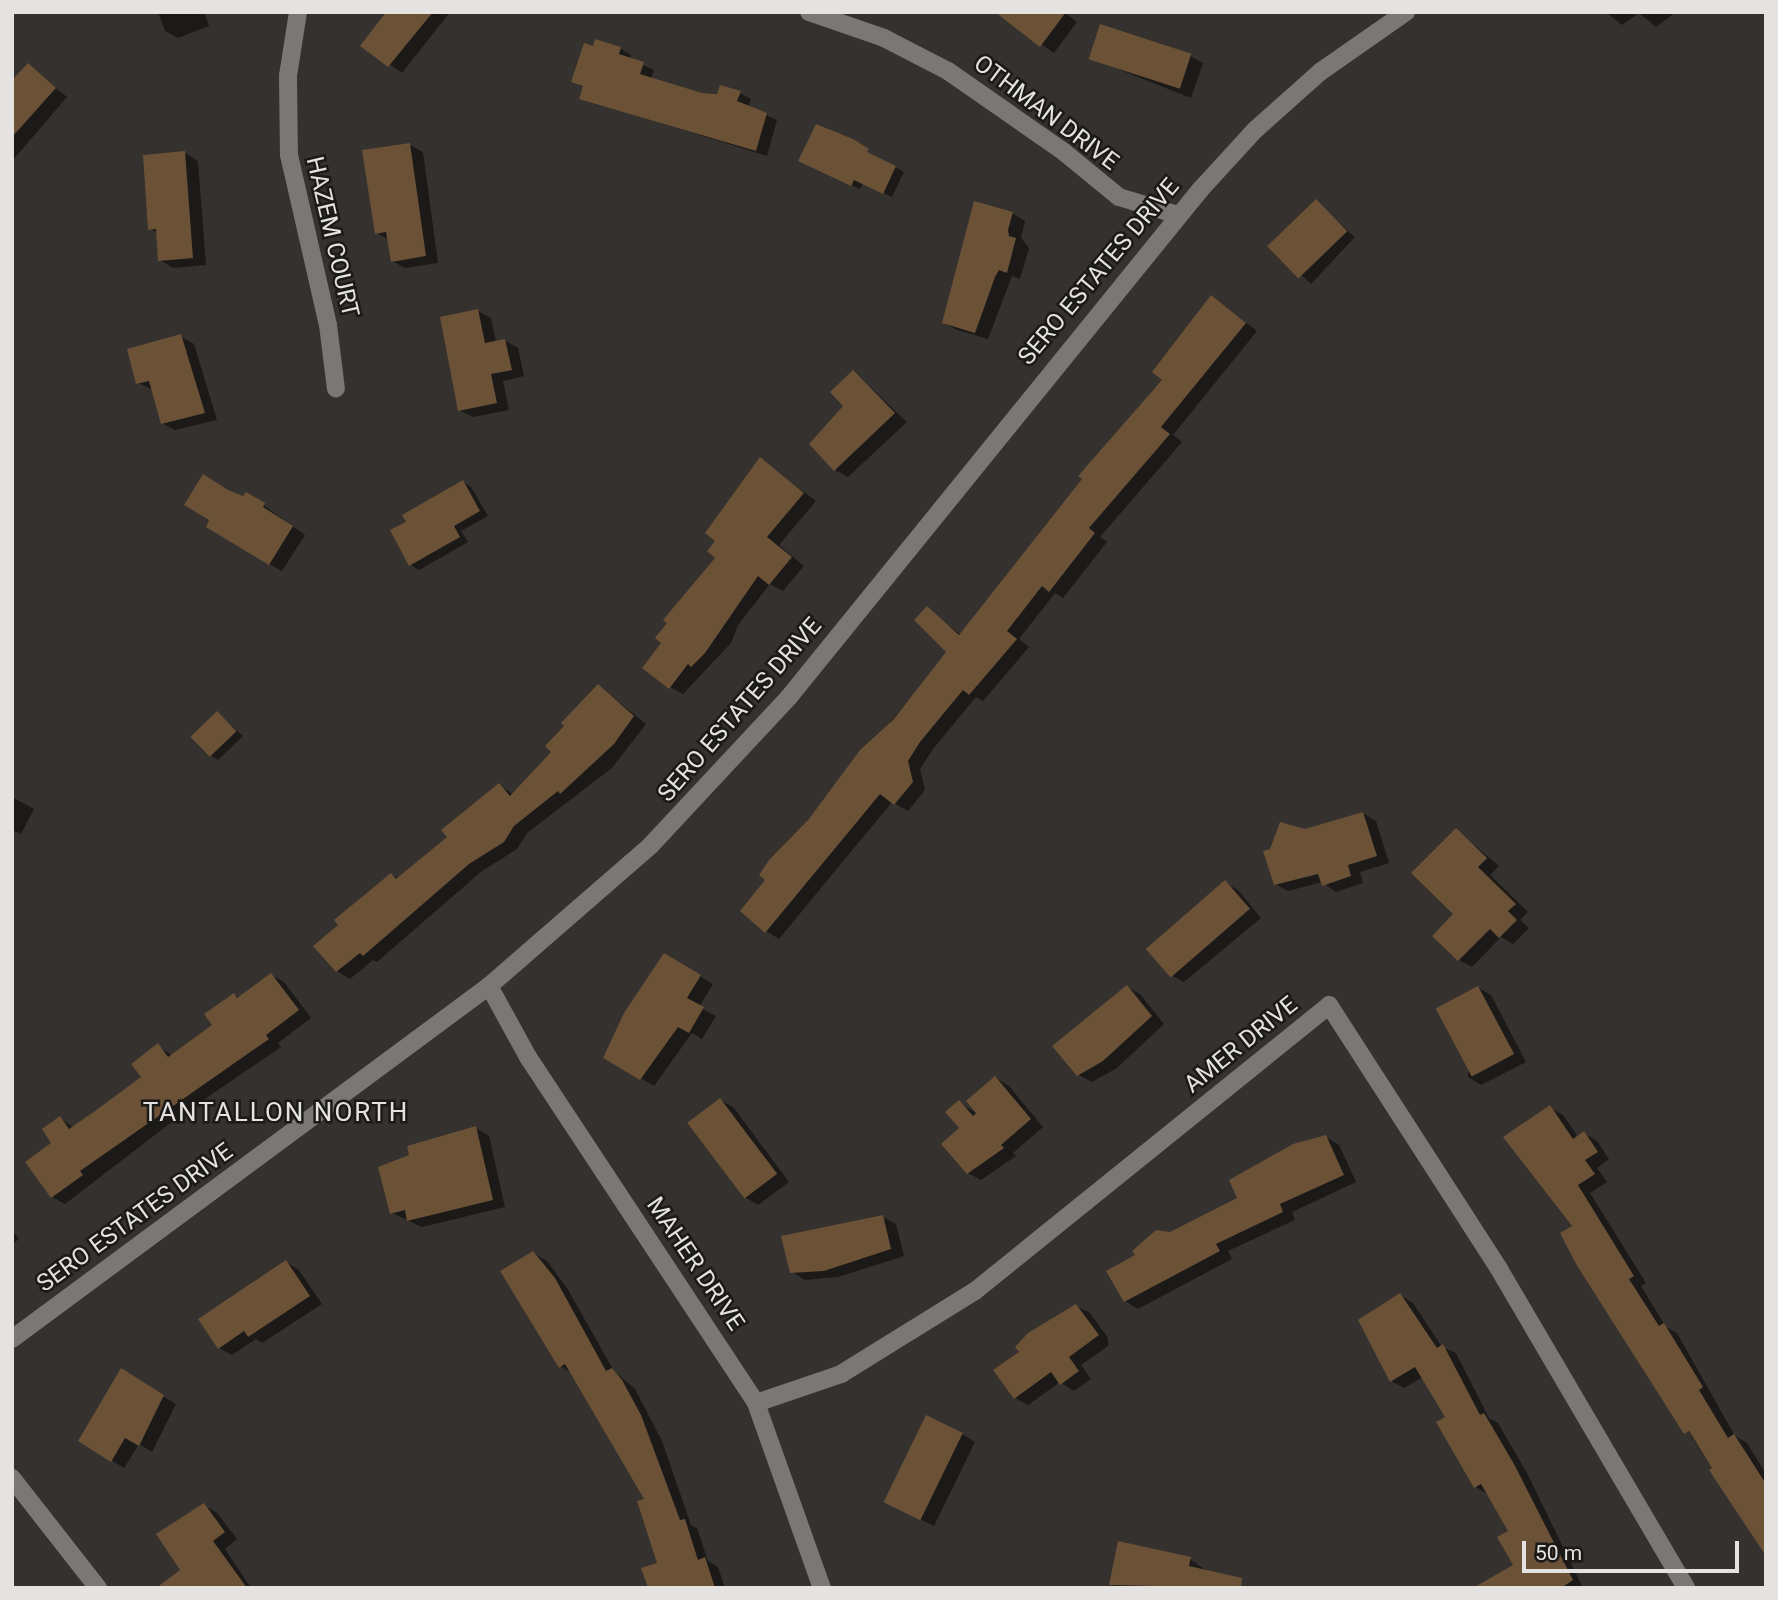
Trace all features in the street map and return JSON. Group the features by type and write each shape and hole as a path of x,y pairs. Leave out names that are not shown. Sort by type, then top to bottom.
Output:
{"street":[{"name":"HAZEM COURT","path":"298,12 288,76 289,155 328,325 335,389"},
{"name":"OTHMAN DRIVE","path":"809,12 884,38 948,71 1064,152 1119,197 1178,215"},
{"name":"SERO ESTATES DRIVE","path":"12,1339 489,986 603,889 707,789 789,697 1178,215 1277,110 1320,72 1406,12"},
{"name":"MAHER DRIVE","path":"489,986 528,1057 756,1403 822,1588"},
{"name":"AMER DRIVE","path":"756,1403 841,1374 975,1291 1329,1005 1499,1269 1686,1588"},
{"path":"12,1478 98,1588"}],"building":[{"path":"386,12 433,12 388,67 360,46"},
{"path":"995,12 1066,12 1040,47"},
{"path":"1100,24 1191,54 1180,89 1089,59"},
{"path":"595,39 621,47 619,54 644,62 640,74 702,93 717,94 720,85 741,91 737,101 767,113 756,151 579,99 583,86 571,82 584,43 593,46"},
{"path":"28,63 56,88 12,137 12,80"},
{"path":"816,124 853,139 869,149 867,152 896,166 883,194 854,180 851,186 798,161"},
{"path":"410,143 426,256 391,262 386,232 375,234 362,150"},
{"path":"185,151 193,258 158,261 156,229 148,230 143,155"},
{"path":"1316,199 1347,231 1298,279 1267,246"},
{"path":"974,201 1013,212 1008,230 1009,236 1016,238 1007,273 999,270 995,277 975,333 942,323"},
{"path":"1211,295 1246,323 1161,427 1170,434 1089,528 1095,533 1049,592 1042,586 1007,631 1017,639 969,695 963,690 920,742 908,761 913,782 894,805 880,794 765,933 740,911 765,880 759,875 769,860 809,819 860,750 893,720 946,652 914,620 927,606 959,635 1082,479 1078,476 1162,380 1152,372"},
{"path":"478,309 485,343 505,339 512,370 491,374 497,403 458,411 440,317"},
{"path":"181,334 205,413 161,424 149,381 136,384 127,349"},
{"path":"853,370 895,413 834,471 809,444 843,406 830,392"},
{"path":"760,457 804,493 767,537 792,557 769,585 758,576 705,653 691,667 688,664 669,689 642,668 661,643 655,638 667,623 663,620 715,558 707,551 715,541 705,533"},
{"path":"203,474 228,490 243,496 246,492 265,503 263,507 293,526 269,565 206,527 209,520 184,505"},
{"path":"463,480 480,511 454,526 460,537 409,566 390,530 406,522 402,515"},
{"path":"598,684 634,716 614,744 560,794 558,791 514,826 504,842 469,864 363,956 360,953 336,972 313,946 338,925 334,920 391,873 396,879 447,837 441,830 499,783 510,796 551,752 545,746 564,726 561,723"},
{"path":"217,711 236,731 210,757 190,737"},
{"path":"1363,812 1377,856 1348,865 1351,876 1322,886 1318,874 1274,885 1263,851 1270,849 1280,822 1305,829"},
{"path":"1456,828 1487,858 1478,867 1516,904 1508,911 1517,920 1499,938 1490,929 1458,961 1432,936 1453,914 1411,873"},
{"path":"1225,880 1250,909 1171,978 1146,949"},
{"path":"664,953 701,975 687,998 704,1007 689,1033 678,1027 640,1080 603,1058 624,1013"},
{"path":"271,973 299,1010 266,1035 269,1039 80,1171 83,1175 51,1198 25,1162 51,1143 42,1129 60,1116 69,1129 141,1077 131,1064 158,1043 168,1057 212,1025 204,1014 234,993 237,998"},
{"path":"1127,985 1152,1016 1103,1061 1077,1076 1052,1046"},
{"path":"1478,986 1514,1054 1472,1077 1436,1009"},
{"path":"995,1076 1031,1119 1001,1145 1004,1148 967,1174 941,1144 959,1128 945,1112 959,1100 973,1116 976,1113 966,1101"},
{"path":"720,1098 777,1174 744,1199 687,1123"},
{"path":"1550,1105 1573,1139 1584,1131 1598,1152 1585,1160 1595,1174 1578,1185 1634,1276 1629,1279 1659,1326 1664,1323 1703,1387 1699,1390 1728,1438 1734,1434 1766,1484 1766,1556 1709,1470 1712,1468 1689,1431 1684,1434 1576,1264 1560,1233 1572,1226 1503,1137"},
{"path":"476,1126 493,1200 407,1221 405,1210 390,1214 378,1167 409,1155 407,1146"},
{"path":"1326,1135 1344,1175 1280,1204 1283,1212 1216,1244 1220,1251 1124,1302 1106,1271 1135,1255 1132,1251 1156,1230 1170,1232 1237,1198 1229,1180 1293,1144"},
{"path":"883,1215 891,1249 824,1271 790,1273 781,1236"},
{"path":"533,1251 555,1278 606,1371 612,1368 622,1380 641,1415 680,1520 685,1519 698,1560 705,1557 715,1588 648,1588 641,1568 657,1563 637,1501 644,1499 565,1364 559,1368 500,1271"},
{"path":"286,1260 310,1296 248,1337 244,1331 218,1349 198,1319"},
{"path":"1400,1293 1437,1348 1443,1344 1480,1415 1484,1413 1514,1464 1573,1580 1561,1588 1473,1588 1513,1565 1497,1537 1508,1531 1481,1484 1474,1488 1436,1422 1445,1417 1415,1367 1390,1382 1358,1320"},
{"path":"1076,1304 1099,1335 1069,1357 1079,1371 1060,1385 1051,1372 1014,1399 993,1370 1019,1352 1015,1347 1028,1333"},
{"path":"121,1368 164,1395 139,1446 125,1438 111,1462 78,1441"},
{"path":"926,1415 963,1433 920,1520 883,1502"},
{"path":"204,1503 225,1532 213,1541 247,1588 156,1588 180,1570 156,1534"},
{"path":"1118,1541 1191,1557 1189,1566 1242,1578 1241,1588 1109,1585"}],"district":[{"name":"TANTALLON NORTH","path":"276,1113"}]}
